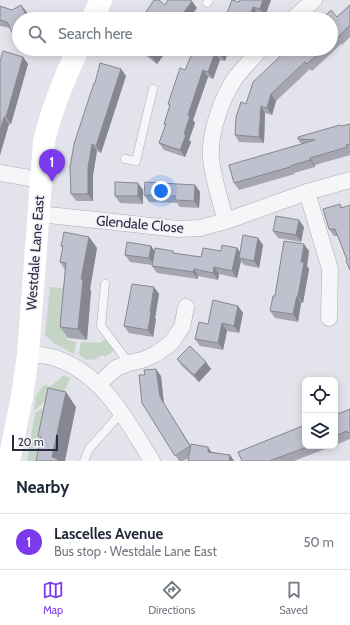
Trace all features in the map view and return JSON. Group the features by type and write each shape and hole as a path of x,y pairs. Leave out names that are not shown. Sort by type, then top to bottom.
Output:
{"street":[{"path":"301,12 314,0"},
{"name":"Westdale Lane East","path":"8,461 22,397 28,354 44,142 48,122 54,105 75,56"},
{"path":"226,221 211,157 215,121 236,78 254,56"},
{"path":"0,173 41,180"},
{"name":"Glendale Close","path":"38,214 178,229 200,228 226,221 307,192 350,180"},
{"path":"307,192 330,269 330,318"},
{"path":"98,384 116,368 156,354 171,344 182,327 186,307"},
{"path":"28,354 57,358 76,367 88,375 98,384 121,413 152,461"}],"lane":[{"path":"125,159 136,161 153,89"},
{"path":"104,284 101,326 129,363"},
{"path":"84,461 89,449 121,413"}],"green space":[{"path":"50,287 71,289 67,340 76,342 74,354 55,344 45,335"},
{"path":"106,339 115,350 105,357 103,355 96,359 88,360 79,354 81,342 100,343"},
{"path":"63,376 70,378 62,396 54,393 34,411 36,395 44,385 51,386"},
{"path":"53,402 43,461 27,461 35,413"}],"building":[{"path":"154,0 159,0 165,5 168,0 192,1 184,12 146,12"},
{"path":"232,0 239,2 240,0 263,0 260,9 253,7 251,12 227,12"},
{"path":"21,5 24,12 12,12 12,32 7,22 0,20 0,6 12,10"},
{"path":"350,5 350,25 338,37 338,16"},
{"path":"3,51 12,54 12,56 23,57 6,117 4,117 0,131 0,61"},
{"path":"191,56 214,56 208,72 203,70 188,115 190,116 184,134 186,135 180,150 159,143 166,124 164,124 170,105 168,104 180,68 185,70"},
{"path":"281,56 316,56 307,64 305,62 271,94 267,108 261,106 259,137 235,135 236,117 241,102 246,104 253,82"},
{"path":"100,63 121,69 96,146 92,144 88,168 88,194 71,194 70,167 74,144 95,83"},
{"path":"350,124 350,144 346,145 347,147 310,158 310,160 290,167 234,183 229,165 315,140 298,139 298,137 340,125"},
{"path":"115,182 138,183 138,196 115,196"},
{"path":"145,182 195,185 194,201 175,200 175,196 144,195"},
{"path":"340,204 341,208 350,205 350,270 335,229 329,229 323,209"},
{"path":"276,216 299,220 296,235 273,231"},
{"path":"64,232 89,237 81,279 83,280 78,329 60,327 66,263 60,262"},
{"path":"243,235 258,238 254,261 239,258"},
{"path":"284,241 304,244 301,262 304,262 293,314 270,311 273,296 275,296"},
{"path":"127,242 151,246 149,258 125,255"},
{"path":"222,245 237,248 232,271 214,267 213,273 194,269 193,272 152,266 155,248 173,251 173,253 201,257 203,248 221,251"},
{"path":"132,284 154,287 148,330 124,326"},
{"path":"213,300 238,306 234,326 222,323 218,343 195,339 199,322 208,324"},
{"path":"190,346 206,362 194,375 177,359"},
{"path":"156,369 160,397 190,446 175,456 142,403 139,375 145,375 144,370"},
{"path":"48,388 66,392 52,457 58,459 57,461 36,461 41,437 38,436"},
{"path":"350,409 350,432 347,433 347,431 338,435 338,414"},
{"path":"302,426 302,449 269,461 242,461 238,452"},
{"path":"191,444 208,447 208,452 230,455 229,461 188,461"}],"place":[{"name":"Lascelles Avenue","path":"52,182"}]}
